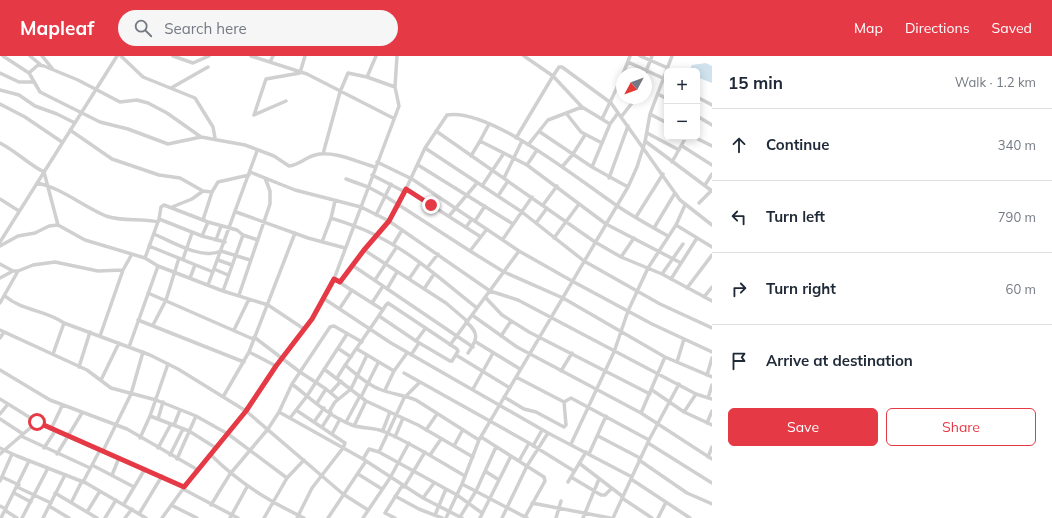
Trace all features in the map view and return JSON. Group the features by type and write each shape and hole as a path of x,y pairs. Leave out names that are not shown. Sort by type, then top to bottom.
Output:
{"street":[{"path":"3,56 29,74 40,92 100,122 128,129 168,144 201,137 216,138 231,144 245,145 257,151 274,156 289,166 314,155 324,154 375,167"},
{"path":"30,56 41,64 120,102 137,100 148,103 167,112 201,137"},
{"path":"42,56 53,69"},
{"path":"0,242 117,56"},
{"path":"121,56 143,77 191,96 198,101 213,127 216,138"},
{"path":"173,56 192,63 208,56"},
{"path":"251,56 300,72 393,118"},
{"path":"270,62 273,56"},
{"path":"300,72 305,56"},
{"path":"367,77 376,56"},
{"path":"162,518 183,488 246,411 276,366 312,319 334,279 399,102 395,87 396,56"},
{"path":"524,56 553,76 582,107 610,124"},
{"path":"625,68 630,56"},
{"path":"640,56 668,68 672,56"},
{"path":"647,68 652,56"},
{"path":"628,62 638,68"},
{"path":"29,74 35,66 41,64"},
{"path":"171,88 208,67"},
{"path":"516,138 553,76 559,67 562,67 610,103 685,205 712,225"},
{"path":"286,100 254,115 266,79 300,72"},
{"path":"0,73 20,82 34,82"},
{"path":"324,154 340,92 348,73 367,77 395,87"},
{"path":"652,74 664,78"},
{"path":"446,518 462,484 480,438 489,421 540,338 628,187 637,167 645,142 650,114 664,83"},
{"path":"602,119 616,89"},
{"path":"0,90 19,95 35,106 57,114 75,123"},
{"path":"658,94 664,97"},
{"path":"700,99 712,105"},
{"path":"0,104 25,117 62,142"},
{"path":"621,117 631,104"},
{"path":"528,145 540,132 542,126 548,120 582,107"},
{"path":"592,167 610,124 618,112"},
{"path":"340,282 364,250 378,236 389,221 412,179 425,148 447,115 455,113 473,117 522,141 617,206 668,236"},
{"path":"566,113 585,134 602,143"},
{"path":"650,114 664,121"},
{"path":"700,119 712,125"},
{"path":"471,156 489,124"},
{"path":"609,178 628,126"},
{"path":"70,130 112,159 159,176 180,178 203,191 212,192"},
{"path":"436,131 595,242 621,257 662,274 712,301"},
{"path":"540,132 609,178 628,187"},
{"path":"647,133 679,150"},
{"path":"562,167 573,154 585,134"},
{"path":"672,162 685,140"},
{"path":"700,140 712,146"},
{"path":"504,178 522,141"},
{"path":"480,142 527,165 606,224 681,263"},
{"path":"645,142 712,190 699,203"},
{"path":"0,143 20,155 28,163 44,172 58,226"},
{"path":"682,146 712,165"},
{"path":"425,148 522,212 584,261 637,291 712,328"},
{"path":"527,165 537,150"},
{"path":"208,285 230,229 257,151"},
{"path":"482,186 504,153"},
{"path":"377,162 412,179 519,251 628,311 712,352"},
{"path":"418,165 513,224"},
{"path":"202,236 212,192 219,181 249,173 296,190 361,207 389,221 490,291 508,296 696,394 710,399 712,385"},
{"path":"636,217 663,174"},
{"path":"705,185 712,174"},
{"path":"372,175 405,191 449,216 481,237"},
{"path":"239,295 271,198 265,178"},
{"path":"346,179 368,186 399,204 504,272 563,298 665,357 712,377"},
{"path":"498,196 508,181"},
{"path":"37,183 48,185 107,216 122,220 133,218 158,221 192,233 225,242"},
{"path":"449,216 455,207 477,183"},
{"path":"376,215 391,184"},
{"path":"543,205 557,186"},
{"path":"172,207 192,199 203,191"},
{"path":"654,228 675,193"},
{"path":"503,239 532,197"},
{"path":"0,199 19,211"},
{"path":"322,242 331,218 335,201"},
{"path":"554,238 565,221 579,204"},
{"path":"145,258 154,234 162,205 172,207 205,221 237,230 243,235 258,240"},
{"path":"571,444 614,352 622,333 628,311 637,291 658,251 676,225 685,205"},
{"path":"466,227 474,220 485,206"},
{"path":"536,223 547,208"},
{"path":"236,212 322,242 345,248"},
{"path":"331,218 378,236 427,268 477,308"},
{"path":"676,225 712,246"},
{"path":"0,246 18,236 42,231 49,226 58,226 85,240 145,258 158,266 223,291 268,305 304,329"},
{"path":"216,240 221,226"},
{"path":"470,251 487,229"},
{"path":"375,280 386,264 402,230"},
{"path":"153,325 166,300 174,272 192,233"},
{"path":"223,397 249,352 295,233"},
{"path":"154,234 205,254 221,251 250,260"},
{"path":"223,291 243,235"},
{"path":"621,257 634,238"},
{"path":"671,279 697,238"},
{"path":"662,274 683,244"},
{"path":"149,246 195,265 228,275"},
{"path":"364,250 446,303 474,328 476,342 468,353"},
{"path":"450,345 519,251"},
{"path":"100,336 123,270 132,254"},
{"path":"427,268 438,254"},
{"path":"687,288 712,254"},
{"path":"218,260 232,265"},
{"path":"0,264 13,271 18,271 33,265 55,262 65,263 86,270 123,270"},
{"path":"409,280 420,263"},
{"path":"190,278 195,265"},
{"path":"352,265 472,347"},
{"path":"128,347 158,266"},
{"path":"0,278 13,271"},
{"path":"0,303 18,271"},
{"path":"387,289 397,272"},
{"path":"424,289 434,274"},
{"path":"334,279 383,310"},
{"path":"372,303 383,286"},
{"path":"704,297 712,286"},
{"path":"340,308 352,290"},
{"path":"148,293 254,338 283,357 300,372 331,392 338,399"},
{"path":"5,296 17,305 56,318 64,323 143,352 168,364 246,411 343,494 368,510"},
{"path":"485,297 502,315 511,321 540,338 606,370 650,394"},
{"path":"323,298 407,353 499,404 542,430 571,444 632,478 690,518"},
{"path":"234,330 249,299"},
{"path":"331,392 339,380 345,365 383,310 389,304 424,329 459,350 450,361 379,316"},
{"path":"472,315 501,336 530,354 641,413 712,459"},
{"path":"138,320 244,362"},
{"path":"501,336 511,321"},
{"path":"53,354 64,323"},
{"path":"211,504 230,474 268,429 279,412 292,384 330,328 334,326 362,342"},
{"path":"412,355 424,329"},
{"path":"0,338 2,331 92,373 111,388 163,402 196,416 228,434 287,478"},
{"path":"79,367 90,332"},
{"path":"290,418 307,396 348,334"},
{"path":"677,362 684,339"},
{"path":"476,342 520,370"},
{"path":"101,380 119,343"},
{"path":"339,349 351,357"},
{"path":"357,349 378,363 394,371"},
{"path":"72,501 117,425 131,394 143,352"},
{"path":"249,352 276,366"},
{"path":"385,390 394,371 407,353"},
{"path":"472,389 494,353"},
{"path":"561,371 572,353"},
{"path":"456,355 510,388"},
{"path":"322,427 338,399 351,389 367,356"},
{"path":"641,413 665,357"},
{"path":"706,375 712,358"},
{"path":"346,422 368,384 378,363"},
{"path":"140,438 150,416 168,364"},
{"path":"345,365 368,384 406,396 462,431 480,438 496,447 545,479 526,518 462,484"},
{"path":"324,369 366,401 426,430 472,457"},
{"path":"0,370 62,406 117,425 198,470"},
{"path":"404,373 529,443 574,471"},
{"path":"516,377 564,402"},
{"path":"379,452 406,396 420,382"},
{"path":"292,384 340,419 354,426 383,430 425,452 465,476"},
{"path":"613,518 648,442 679,384"},
{"path":"317,403 326,389"},
{"path":"652,390 684,412 712,425"},
{"path":"684,412 696,394"},
{"path":"504,397 524,409 536,412 564,427 566,425 564,402"},
{"path":"564,402 571,398 606,416 712,483"},
{"path":"0,399 37,422 162,476 231,516 238,518"},
{"path":"354,426 366,401"},
{"path":"158,419 163,402"},
{"path":"0,414 8,404"},
{"path":"44,448 62,406"},
{"path":"314,422 324,408"},
{"path":"520,417 524,409"},
{"path":"158,448 180,410"},
{"path":"296,410 344,442 343,448 308,495 298,517"},
{"path":"707,423 712,411"},
{"path":"279,412 364,460 403,487 439,507 461,517 476,491 496,447"},
{"path":"383,430 390,412"},
{"path":"58,454 82,413"},
{"path":"426,430 437,414"},
{"path":"150,416 190,431 216,448"},
{"path":"177,459 196,416"},
{"path":"568,482 579,462 598,436 606,416"},
{"path":"395,436 403,418"},
{"path":"0,419 22,435 44,448 112,475 134,487"},
{"path":"332,434 340,419"},
{"path":"0,454 37,422"},
{"path":"170,455 182,429"},
{"path":"533,446 542,430"},
{"path":"454,446 462,431"},
{"path":"502,518 527,466 548,433"},
{"path":"598,436 640,459 687,492 712,504"},
{"path":"430,455 441,439"},
{"path":"362,518 390,478 408,443"},
{"path":"519,461 529,443"},
{"path":"0,448 4,451 100,490 146,518"},
{"path":"708,457 712,448"},
{"path":"328,518 358,474 369,449 379,452 457,495 482,513"},
{"path":"395,518 386,513 395,496 414,471 425,452"},
{"path":"12,454 1,479 35,495 68,518"},
{"path":"211,455 230,474 272,503 298,517 304,518"},
{"path":"480,518 511,456"},
{"path":"112,475 119,458"},
{"path":"264,518 287,478 304,460"},
{"path":"1,518 29,461"},
{"path":"579,462 622,497 652,518"},
{"path":"22,518 48,468"},
{"path":"124,504 144,469"},
{"path":"485,471 499,480"},
{"path":"358,474 382,490"},
{"path":"43,518 65,475"},
{"path":"139,514 162,476"},
{"path":"571,477 593,491 605,495 612,488"},
{"path":"583,518 599,479"},
{"path":"423,498 434,482"},
{"path":"231,516 247,486"},
{"path":"435,515 446,489"},
{"path":"88,518 100,490"},
{"path":"55,493 72,501 97,518"},
{"path":"14,494 31,502"},
{"path":"395,496 419,509 442,518"},
{"path":"105,518 116,500"},
{"path":"556,518 561,501"},
{"path":"658,518 666,502"},
{"path":"532,503 610,518"},
{"path":"171,505 196,518"},
{"path":"0,506 17,518"},
{"path":"125,518 132,509"}],"water":[{"path":"706,63 712,66 712,83 700,78 700,68 690,68 692,65"}],"route":[{"path":"37,422 184,487 246,411 276,366 312,319 334,279 340,282 364,250 378,236 389,221 406,189 431,205"}]}
